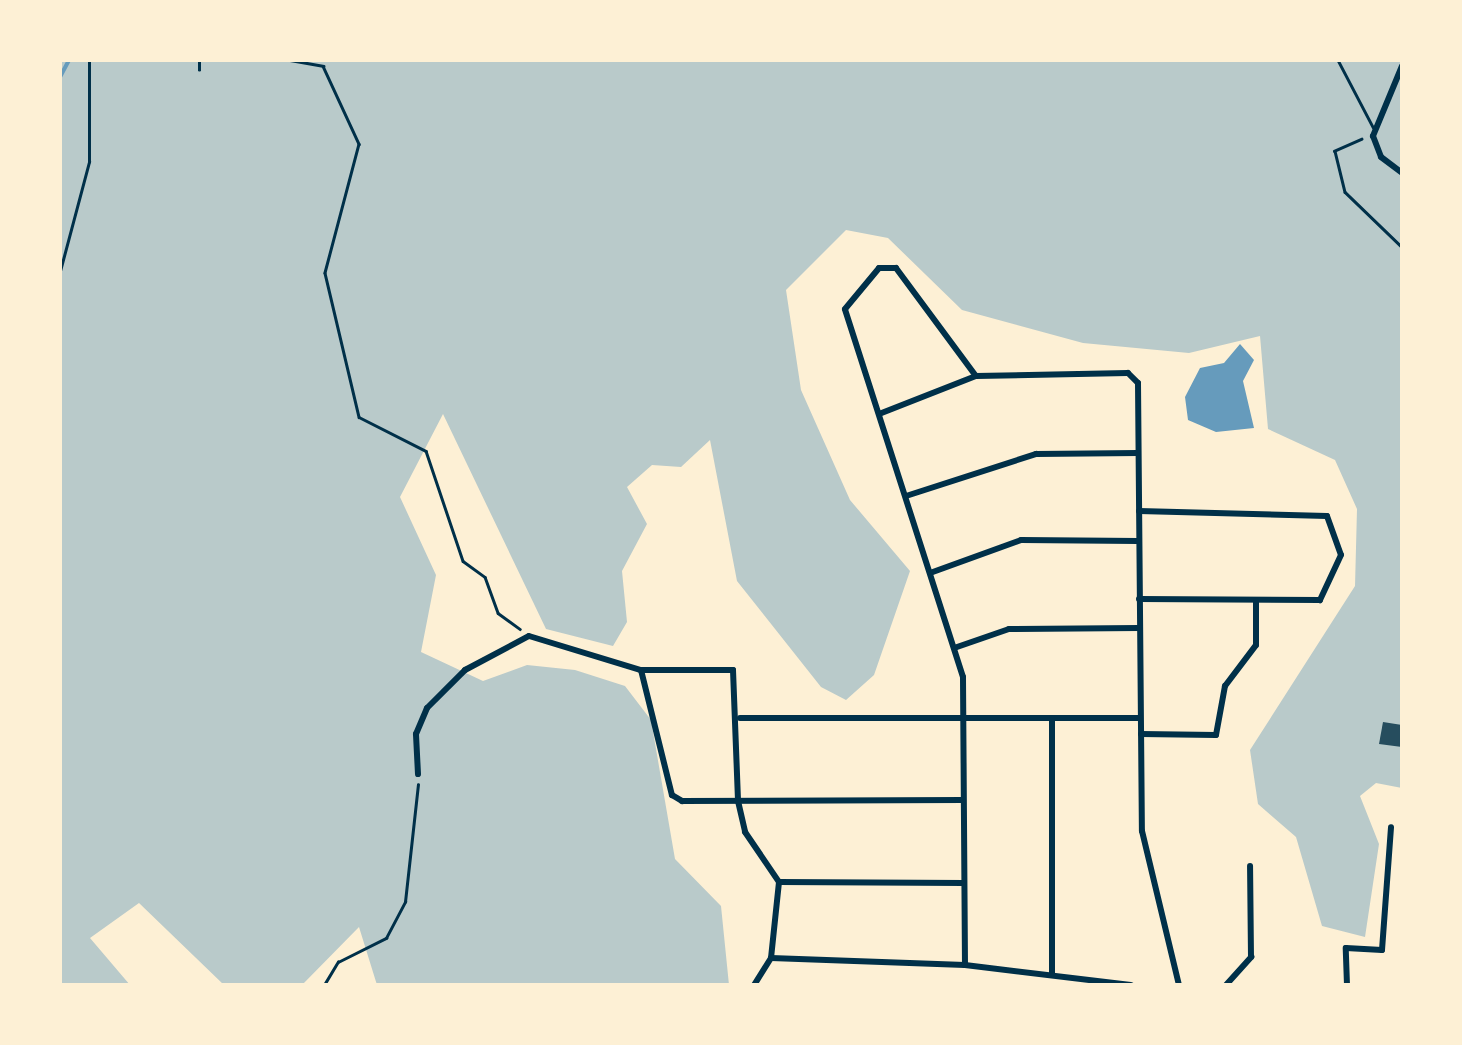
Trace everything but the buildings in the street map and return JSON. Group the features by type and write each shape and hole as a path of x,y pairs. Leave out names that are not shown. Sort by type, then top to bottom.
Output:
{"street":[{"path":"1402,66 1374,132 1380,157 1402,173"},
{"path":"965,965 965,720 956,646 845,308 885,265 976,376"},
{"path":"879,414 976,376 1128,373 1138,384 1142,831 1179,985"},
{"path":"906,496 1036,454 1138,453"},
{"path":"1138,511 1327,516 1341,555 1327,596 1256,601 1139,598"},
{"path":"930,573 1022,540 1138,540"},
{"path":"1141,734 1216,735 1225,686 1256,645 1256,601"},
{"path":"956,646 1009,629 1140,628"},
{"path":"418,774 416,734 428,708 464,670 529,636 641,670 734,670 740,718 738,801 745,832 779,882 771,958 754,985"},
{"path":"641,670 672,794 738,801 964,800"},
{"path":"740,718 1140,718"},
{"path":"1052,718 1052,973"},
{"path":"1347,985 1346,948 1382,950 1391,827"},
{"path":"1226,985 1251,957 1250,866"},
{"path":"779,882 964,883"},
{"path":"771,958 965,965 1132,985"}],"lane":[{"path":"1338,60 1374,132"}],"path":[{"path":"60,270 90,162 89,60"},
{"path":"199,60 199,70"},
{"path":"290,60 323,66 359,144 326,273 359,417 426,451 464,562 491,584 498,613 529,636"},
{"path":"1374,132 1345,143 1334,161 1357,208 1402,247"},
{"path":"324,985 338,962 386,938 405,902 418,774"}],"shaded area":[{"path":"60,60 1402,60 1402,788 1376,783 1360,796 1379,844 1365,937 1322,926 1296,837 1258,804 1250,750 1355,586 1357,509 1335,460 1268,429 1260,336 1189,353 1083,343 962,310 888,238 846,230 786,290 801,390 850,500 910,571 874,675 846,700 821,687 737,581 710,440 681,467 652,465 627,487 647,524 622,571 627,622 613,646 546,629 443,414 400,497 436,575 421,652 483,681 527,665 575,670 625,686 651,720 675,859 721,906 729,985 377,985 359,927 302,985 224,985 139,903 90,938 130,985 60,985"}],"water":[{"path":"1240,344 1254,360 1243,381 1254,428 1216,432 1188,420 1185,397 1200,368 1224,363"}],"waterway":[{"path":"60,77 69,60"}]}
